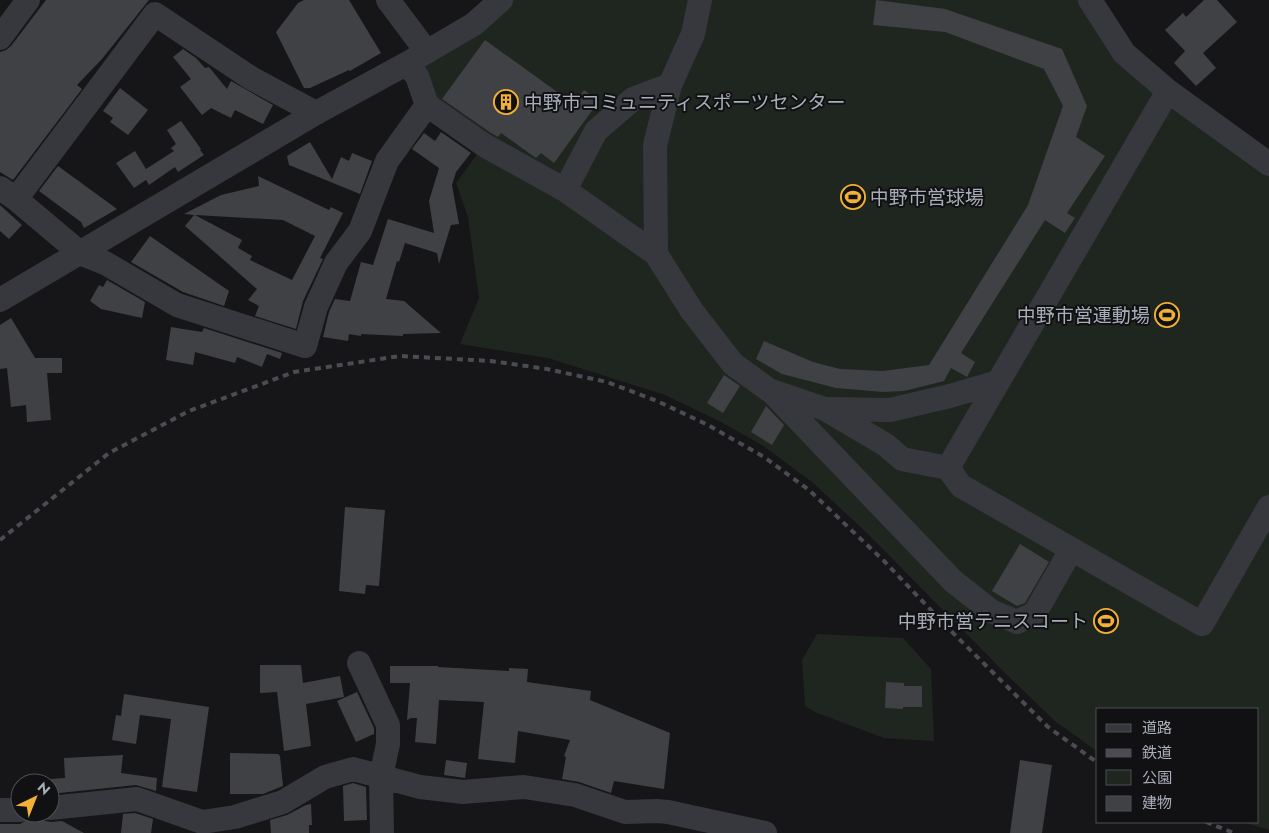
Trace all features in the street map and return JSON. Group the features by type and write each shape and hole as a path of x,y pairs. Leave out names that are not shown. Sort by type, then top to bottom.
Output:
{"street":[{"path":"0,38 28,0"},
{"path":"388,0 426,52"},
{"path":"0,300 316,113 474,24 501,0"},
{"path":"656,254 655,145 670,85 693,34 700,0"},
{"path":"1090,0 1124,53 1168,91 1269,164"},
{"path":"316,113 250,78 154,14 8,193 80,253 105,263 177,304 305,346 316,307 336,264 360,231 387,162 427,105"},
{"path":"406,64 417,76 427,105 484,145 565,190 656,254 692,311 733,364 769,390 953,581 991,611 1017,622 1035,613 1071,550"},
{"path":"565,190 596,131 633,99 670,85"},
{"path":"948,468 1168,91"},
{"path":"825,409 890,410 950,396 998,382"},
{"path":"769,390 825,409 886,445 902,459 948,468 961,486 1202,624 1269,507"},
{"path":"359,663 388,725 388,744 381,776 382,833"},
{"path":"60,807 137,800 202,822 236,816 283,802 325,777 353,769 420,787 463,792 524,787 575,795 625,812 668,812 765,833"}],"green space":[{"path":"501,0 1090,0 1124,53 1269,164 1269,830 1245,823 1259,823 1259,708 1096,708 1096,751 1056,722 867,533 812,482 762,445 719,421 665,395 548,358 460,344 479,298 468,217 456,183 484,145 427,105 406,64"},
{"path":"817,634 903,638 931,669 934,741 884,738 817,713 805,706 802,660"}],"building":[{"path":"46,0 149,0 102,59 77,85 82,89 13,180 0,172 0,52 11,46"},
{"path":"304,0 349,0 381,53 350,71 310,88 304,88 276,32 298,3"},
{"path":"876,0 945,9 1062,49 1087,106 1076,137 1105,156 1067,213 1075,218 1065,233 1045,220 961,353 975,362 967,377 951,368 944,381 904,391 883,392 836,388 782,374 756,359 764,341 813,362 840,369 883,371 929,365 1028,205 1063,106 1044,69 945,32 873,25"},
{"path":"1204,0 1217,0 1237,22 1203,53 1216,68 1196,86 1174,63 1185,51 1165,30 1183,13 1186,17"},
{"name":"中野市コミュニティスポーツセンター","path":"485,40 574,104 584,90 599,101 554,163 541,153 536,158 501,133 498,137 491,133 442,99"},
{"path":"183,49 196,58 205,68 209,67 227,89 231,81 273,105 263,124 235,110 231,118 211,108 202,115 180,87 191,79 173,57"},
{"path":"120,88 148,110 128,135 110,122 113,118 103,111"},
{"path":"181,121 204,155 178,172 175,167 149,185 146,180 134,188 116,163 135,151 146,169 174,151 171,148 176,144 167,130"},
{"path":"441,132 471,153 456,172 452,185 459,224 451,225 439,264 437,253 405,243 399,262 397,261 386,299 404,301 441,333 403,334 403,336 361,334 361,336 349,334 348,341 323,337 329,312 335,299 350,301 361,262 373,265 388,219 434,233 429,201 439,168 412,149 424,133 435,141"},
{"path":"310,142 332,179 341,157 349,161 352,153 372,161 360,194 289,165 287,156"},
{"path":"58,166 117,209 84,228 81,222 39,191"},
{"path":"258,176 329,210 331,207 343,213 320,258 323,259 303,301 296,329 255,316 259,306 248,300 257,289 185,226 194,215 184,214 221,195 259,186","holes":["195,215 283,220 315,236 292,280 250,260 252,256 238,248 242,240"]},
{"path":"0,205 22,225 9,239 0,231"},
{"path":"150,236 229,291 224,306 183,292 131,262"},
{"path":"107,280 145,302 142,318 101,309 90,301 99,285 103,287"},
{"path":"11,318 35,358 62,358 62,373 47,373 51,420 27,422 26,405 11,407 7,368 0,369 0,325"},
{"path":"171,327 202,332 204,328 282,353 280,359 267,354 262,367 237,357 235,363 195,352 193,365 166,360"},
{"path":"724,375 740,386 723,413 707,403"},
{"path":"766,406 784,425 772,445 751,432"},
{"path":"345,507 385,510 379,586 366,585 365,594 339,591"},
{"path":"1020,544 1049,562 1025,603 1017,606 992,591"},
{"path":"260,665 301,665 303,683 340,676 344,697 306,704 311,746 284,751 277,692 260,693"},
{"path":"390,666 438,666 509,671 509,668 528,669 527,682 591,691 590,700 670,733 664,789 614,781 611,793 579,782 562,779 566,757 564,756 570,740 518,731 515,763 478,759 484,702 439,700 436,744 415,742 417,718 407,720 410,683 390,683"},
{"path":"886,682 904,683 904,686 922,686 922,707 885,708"},
{"path":"357,692 374,728 374,734 356,742 337,701"},
{"path":"124,694 209,707 197,792 162,787 171,719 140,715 136,744 112,740 116,715 121,716"},
{"path":"230,753 278,754 280,756 283,786 263,794 230,794"},
{"path":"123,755 121,773 157,778 156,791 136,785 60,793 60,778 65,778 64,758"},
{"path":"446,760 467,763 465,778 444,775"},
{"path":"1020,760 1052,765 1042,833 1010,833"},
{"path":"353,783 366,787 367,820 344,821 343,786"},
{"path":"311,804 312,825 309,825 309,833 271,833 270,820 287,815"},
{"path":"135,813 153,819 151,833 121,833 123,814"},
{"path":"62,821 84,833 0,833 0,824 60,823"}],"railway":[{"path":"0,540 109,453 189,411 294,372 400,356 491,361 547,369 607,382 657,401 708,425 764,457 809,490 884,561 948,628 1048,727 1096,762"},
{"path":"1209,823 1234,833"}],"place":[{"name":"中野市コミュニティスポーツセンター","path":"506,102"},
{"name":"中野市営球場","path":"853,197"},
{"name":"中野市営運動場","path":"1167,315"},
{"name":"中野市営テニスコート","path":"1106,621"}]}
